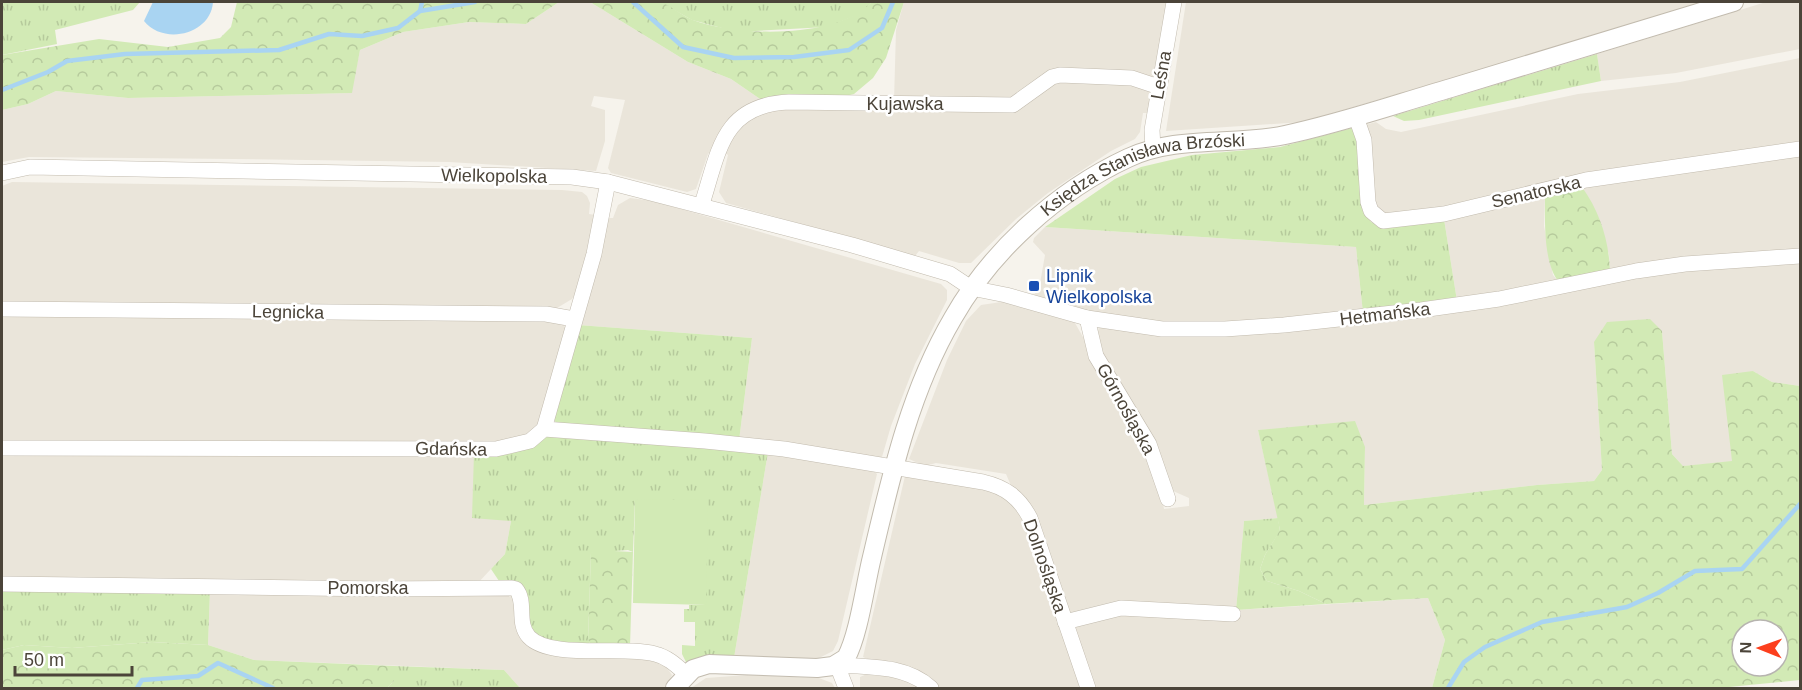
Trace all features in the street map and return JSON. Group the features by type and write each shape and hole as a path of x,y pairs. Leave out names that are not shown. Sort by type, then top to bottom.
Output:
{"street":[{"name":"Leśna","path":"1154,149 1152,130 1174,2"},
{"name":"Księdza Stanisława Brzóski","path":"837,665 849,653 893,468 934,355 971,288 1007,246 1058,202 1116,164 1154,149 1285,135 1356,117 1734,2"},
{"name":"Kujawska","path":"702,204 728,130 739,117 765,105 789,102 1013,105 1052,77 1060,75 1132,78 1159,87"},
{"name":"Senatorska","path":"1356,117 1364,140 1368,202 1377,219 1383,221 1444,214 1608,176 1800,149"},
{"name":"Wielkopolska","path":"2,173 30,167 572,177 608,182 702,204 950,274 971,288"},
{"path":"608,182 594,255 544,429 784,449 893,468"},
{"name":"Hetmańska","path":"971,288 1006,295 1086,318 1182,330 1284,325 1499,299 1636,270 1685,264 1800,256"},
{"name":"Legnicka","path":"2,309 546,314 574,319"},
{"name":"Górnośląska","path":"1086,318 1096,356 1149,444 1168,499"},
{"name":"Gdańska","path":"2,448 496,449 530,441 544,429"},
{"name":"Dolnośląska","path":"893,468 998,486 1013,495 1030,518 1088,688"},
{"name":"Pomorska","path":"2,584 381,589 512,588 516,589 521,598 520,616 524,629 530,638 539,644 562,649 648,652 666,658 680,681"},
{"name":"Dolnośląska","path":"1065,622 1121,608 1233,614"},
{"path":"680,681 710,664 817,668 837,665 898,670 923,681 931,688"},
{"path":"837,665 846,688"}],"shaded area":[{"path":"559,2 590,2 688,62 731,79 763,101 708,154 696,189 687,192 611,173 608,168 625,100 594,96 591,106 605,110 605,141 596,171 449,162 29,157 2,162 2,110 28,104 56,91 128,98 351,93 360,50 403,32 469,22 526,24"},
{"path":"904,2 1169,2 1157,77 1064,70 1017,98 894,101 896,30"},
{"path":"1186,2 1710,2 1303,122 1166,131"},
{"path":"1766,2 1800,2 1800,49 1676,73 1601,81 1597,54"},
{"path":"1800,58 1800,144 1390,216 1374,206 1365,125 1376,122 1386,129 1401,132 1578,94 1680,82"},
{"path":"1055,80 1146,85 1152,95 1149,113 1143,113 1140,132 1135,139 1111,151 1048,193 1016,219 971,263 959,263 919,251 915,256 726,203 719,192 728,155 723,152 728,137 762,108 1007,110"},
{"path":"1800,153 1800,252 1610,271 1609,254 1582,187"},
{"path":"12,182 562,190 582,192 590,203 589,214 595,215 592,242 578,289 572,299 557,308 2,303 2,186"},
{"path":"1545,196 1544,226 1553,275 1559,282 1457,301 1444,219"},
{"path":"630,198 653,201 941,284 947,290 947,300 915,364 891,426 882,457 876,460 739,441 752,338 578,325 608,218 613,218 618,205"},
{"path":"1045,227 1356,247 1363,313 1181,327 1114,317 1031,298 1039,289 1045,255 1033,242"},
{"path":"1800,260 1800,386 1772,382 1753,371 1732,462 1683,466 1672,454 1662,331 1594,342 1602,470 1594,481 1537,485 1364,505 1365,447 1303,428 1258,430 1278,518 1244,521 1236,610 1428,598 1445,640 1432,688 1093,688 1066,614 1006,474 936,463 925,466 909,459 947,360 966,321 981,305 1008,301 1065,317 1075,323 1144,445 1159,483 1164,509 1189,506 1189,498 1173,491 1105,365 1097,334 1099,327 1188,334 1639,273"},
{"path":"2,315 540,321 557,322 564,325 566,330 542,419 529,435 495,445 2,442"},
{"path":"768,452 870,468 877,474 838,641 833,651 819,658 820,661 734,658"},
{"path":"2,453 474,453 511,521 505,554 477,584 2,579"},
{"path":"905,476 998,491 1023,515 1083,688 937,688 863,657"},
{"path":"210,591 513,592 520,630 661,660 672,675 666,688 520,688 504,670 254,660 208,645"},
{"path":"867,674 900,675 925,688 860,688 860,677"},
{"path":"747,675 819,678 832,683 835,688 691,688 706,678"}],"green space":[{"path":"631,1 660,2 684,16 712,26 760,32 812,28 836,23 856,14 872,2 904,2 886,58 873,78 854,94 832,99 763,101 731,79 688,62 590,2 573,2"},
{"path":"2,2 140,2 133,10 55,30 57,44 2,55"},
{"path":"237,2 559,2 526,24 469,22 403,32 360,50 352,93 128,98 56,91 28,104 2,110 2,55 99,39 168,47 220,38 231,27"},
{"path":"660,2 872,2 862,13 827,27 737,32 692,20"},
{"path":"1597,54 1601,81 1419,120 1404,121 1393,116"},
{"path":"1356,127 1367,214 1371,222 1380,225 1444,219 1457,301 1363,313 1356,247 1045,227 1115,179 1141,167 1192,155 1280,147"},
{"path":"1582,187 1594,206 1602,227 1608,249 1610,271 1559,282 1550,264 1548,253 1545,196"},
{"path":"1650,319 1662,331 1672,454 1683,466 1732,461 1722,375 1753,371 1772,382 1800,386 1800,680 1719,688 1432,688 1445,640 1428,598 1326,604 1299,591 1267,581 1260,569 1265,555 1280,530 1258,430 1355,421 1365,447 1364,505 1537,485 1594,481 1602,470 1594,342 1607,322"},
{"path":"578,325 752,338 739,441 558,425 554,420"},
{"path":"549,436 768,452 734,658 687,664 682,654 682,645 695,646 695,622 684,622 684,609 689,609 689,605 705,605 635,499 633,552 628,550 591,553 588,640 592,646 554,642 532,633 524,597 501,584 491,569 505,554 511,521 472,518 474,453 526,448"},
{"path":"635,499 708,500 706,605 633,603"},
{"path":"1278,518 1280,531 1265,555 1260,569 1267,581 1299,591 1326,604 1236,610 1244,521"},
{"path":"596,550 633,552 630,646 592,646 588,640 591,553"},
{"path":"2,589 210,591 208,645 152,642 72,648 24,645 2,650"},
{"path":"152,642 208,645 254,660 394,666 394,681 387,688 2,688 2,650 24,645 72,648"},
{"path":"394,666 504,670 520,688 387,688 394,681"}],"water":[{"path":"153,2 213,2 210,13 196,29 174,34 153,29 144,21"}],"waterway":[{"path":"420,11 422,2"},
{"path":"2,90 48,72 67,61 125,54 279,50 329,34 362,36 398,28 420,11 475,2"},
{"path":"633,2 683,47 734,58 794,57 849,50 882,28 893,2"},
{"path":"1448,688 1464,662 1485,647 1542,622 1627,607 1658,593 1695,571 1742,569 1800,504"},
{"path":"137,688 142,680 198,676 218,663 273,688"}],"place":[{"name":"Lipnik Wielkopolska","path":"1034,286"}]}
